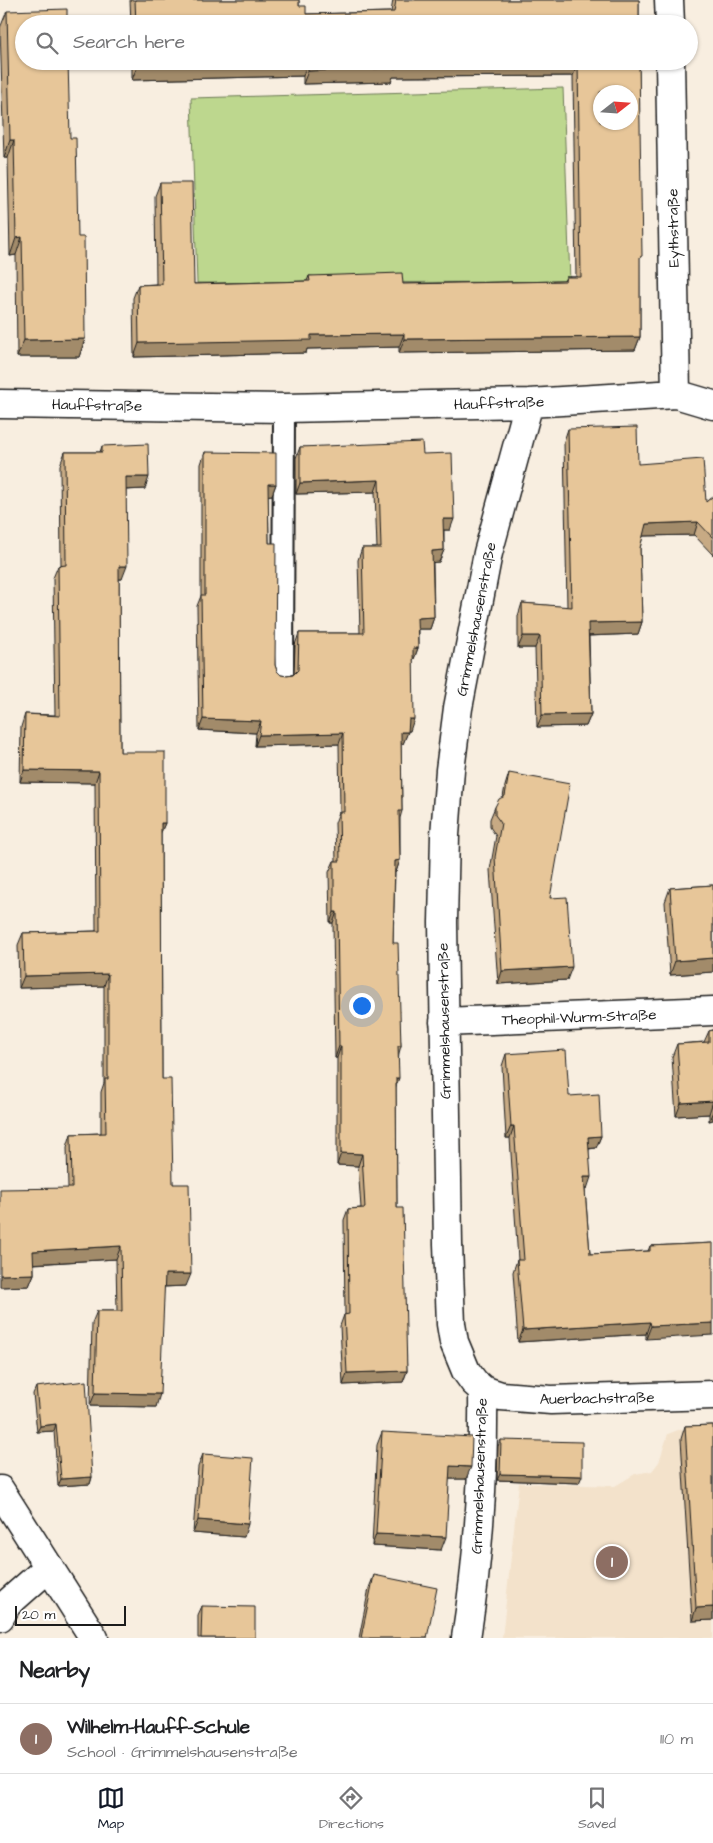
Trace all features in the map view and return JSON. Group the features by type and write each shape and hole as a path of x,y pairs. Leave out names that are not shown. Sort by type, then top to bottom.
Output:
{"street":[{"path":"669,0 670,15"},
{"name":"Eythstraße","path":"670,70 676,394"},
{"name":"Hauffstraße","path":"0,404 284,408 529,402 676,394 713,405"},
{"name":"Grimmelshausenstraße","path":"466,1638 474,1588 479,1523 484,1436 483,1390 466,1371 454,1342 451,1324 442,922 445,835 450,770 458,708 488,553 529,402"},
{"name":"Theophil-Wurm-Straße","path":"444,1022 713,1011"},
{"name":"Auerbachstraße","path":"483,1390 501,1396 551,1400 713,1395"},
{"path":"0,1490 94,1638"},
{"path":"0,1617 7,1604 49,1567"}],"lane":[{"path":"284,408 284,676"}],"shaded area":[{"path":"713,1429 713,1638 502,1638 519,1483 615,1486 635,1474 652,1471 659,1462 668,1434 678,1430"}],"green space":[{"path":"563,88 570,282 197,283 191,98"}],"building":[{"path":"135,0 299,0 299,6 306,6 306,14 394,12 396,0 639,0 639,15 136,15"},
{"path":"67,9 67,15 15,15 15,70 68,70 70,138 76,138 78,237 84,237 85,339 24,340 22,237 16,238 14,140 10,140 7,11"},
{"path":"578,70 639,70 642,256 640,257 640,337 404,339 404,334 311,335 311,340 139,343 138,285 162,284 160,183 192,183 194,284 310,281 309,276 402,273 403,284 565,281 566,277 581,277"},
{"path":"637,427 638,464 703,459 706,502 713,496 713,538 698,522 646,524 640,548 642,622 588,623 591,714 542,715 540,636 523,636 522,603 572,607 568,429"},
{"path":"422,442 423,454 452,453 454,519 443,519 444,550 432,551 434,617 417,618 418,648 413,648 414,719 409,719 408,732 401,732 402,811 399,811 400,860 395,861 393,943 398,943 401,1046 398,1046 399,1078 396,1078 397,1208 403,1208 407,1371 347,1373 344,1315 349,1314 348,1209 365,1208 362,1154 341,1153 341,1046 339,1046 337,912 334,912 334,861 340,861 339,812 344,812 343,733 259,735 261,721 203,719 201,595 205,595 205,452 276,453 276,484 268,484 269,543 276,543 275,665 281,675 287,676 293,675 298,670 299,633 364,633 362,548 381,548 379,480 300,483 300,447"},
{"path":"148,444 149,477 126,477 127,566 119,566 120,752 165,752 165,823 161,823 162,1079 171,1079 173,1184 189,1184 191,1274 165,1274 160,1394 95,1393 97,1311 122,1311 121,1246 33,1251 34,1274 0,1275 0,1189 72,1188 71,1134 106,1133 105,1079 108,1079 108,974 24,976 23,933 100,931 99,771 24,770 25,714 60,716 58,566 66,565 65,452 102,452 102,446"},
{"path":"509,773 570,784 550,898 567,897 572,967 502,971 495,857 501,823 495,815 495,807 499,799 505,796"},
{"path":"713,885 713,958 675,961 670,888"},
{"path":"713,1030 713,1101 681,1103 677,1044 709,1042 709,1031"},
{"path":"566,1050 569,1096 599,1094 601,1136 588,1137 591,1177 584,1177 590,1254 650,1251 650,1246 713,1243 713,1323 651,1326 650,1322 523,1330 517,1260 524,1260 514,1126 511,1126 506,1054"},
{"path":"86,1381 92,1477 61,1479 56,1424 40,1426 36,1387"},
{"path":"713,1425 713,1607 696,1608 685,1426"},
{"path":"382,1432 472,1437 471,1467 450,1466 446,1537 376,1534"},
{"path":"501,1440 582,1442 582,1476 500,1474"},
{"path":"203,1454 253,1458 248,1524 198,1520"},
{"path":"374,1575 437,1588 427,1638 361,1638"},
{"path":"202,1606 255,1607 255,1638 201,1638"}],"place":[{"name":"Wilhelm-Hauff-Schule","path":"612,1562"}]}
